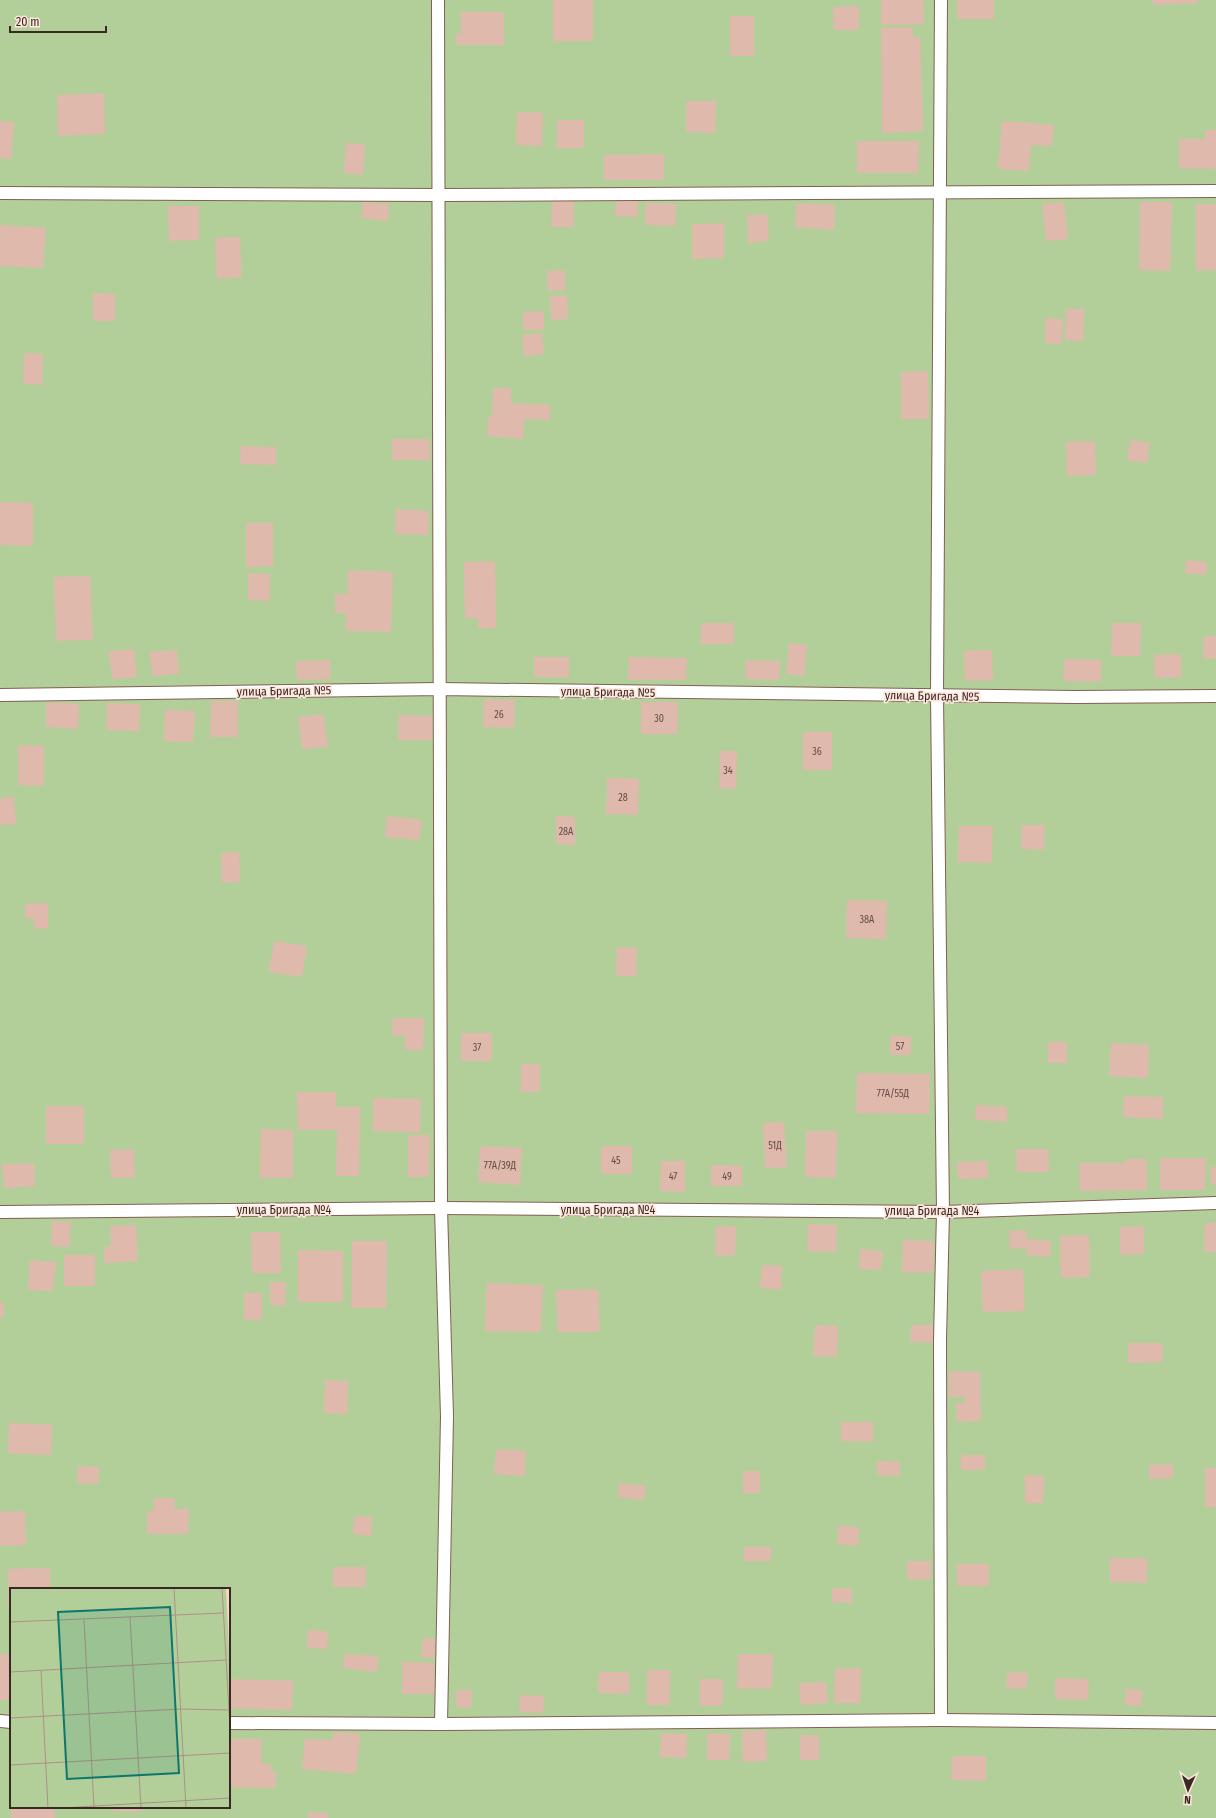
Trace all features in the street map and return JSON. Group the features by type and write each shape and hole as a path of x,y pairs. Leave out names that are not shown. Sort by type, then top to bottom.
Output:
{"lane":[{"path":"438,0 441,1208 447,1416 441,1724"},
{"path":"941,0 937,696 943,1212 940,1340 941,1720"},
{"path":"0,193 439,195 1216,191"},
{"name":"улица Бригада №5","path":"0,695 440,690 937,696 1216,696"},
{"name":"улица Бригада №4","path":"0,1212 441,1208 943,1212 1216,1204"},
{"path":"230,1723 441,1724 941,1720 1216,1723"}],"green space":[{"path":"0,0 1216,0 1216,1818 0,1818"}],"building":[{"path":"553,0 593,0 593,41 553,41"},
{"path":"881,0 923,0 924,24 881,25"},
{"path":"957,0 994,0 994,19 957,19"},
{"path":"1153,0 1198,0 1198,3 1153,5"},
{"path":"859,6 859,30 834,30 833,7"},
{"path":"461,12 504,12 504,45 456,45 456,33 461,34"},
{"path":"730,16 754,16 754,56 730,56"},
{"path":"913,27 913,37 920,37 923,131 882,133 881,28"},
{"path":"104,93 105,134 58,136 57,95"},
{"path":"686,101 716,101 715,133 686,132"},
{"path":"517,112 543,113 542,146 516,145"},
{"path":"557,120 584,120 584,148 557,148"},
{"path":"0,121 14,122 11,159 0,158"},
{"path":"1002,121 1054,125 1052,146 1031,145 1029,171 998,169"},
{"path":"1205,130 1216,130 1216,169 1179,168 1179,139 1205,139"},
{"path":"857,141 919,141 918,173 857,173"},
{"path":"346,143 365,144 363,175 344,173"},
{"path":"664,154 664,180 604,180 604,155"},
{"path":"616,200 638,202 638,217 615,216"},
{"path":"552,201 574,201 574,227 551,227"},
{"path":"363,202 389,204 388,221 361,218"},
{"path":"1064,202 1068,239 1046,241 1042,204"},
{"path":"1140,202 1172,202 1170,271 1139,270"},
{"path":"646,203 676,204 675,226 645,225"},
{"path":"797,203 835,205 834,230 795,227"},
{"path":"1196,204 1216,204 1216,270 1196,271"},
{"path":"168,206 199,206 199,240 169,241"},
{"path":"767,214 769,241 748,243 747,215"},
{"path":"724,223 724,258 692,259 692,224"},
{"path":"0,225 46,228 43,268 0,266"},
{"path":"240,237 242,277 217,279 215,238"},
{"path":"565,270 565,290 548,291 547,271"},
{"path":"93,293 115,294 115,321 93,321"},
{"path":"567,295 568,319 551,320 550,296"},
{"path":"1066,309 1084,309 1083,341 1065,340"},
{"path":"544,311 544,330 523,330 523,312"},
{"path":"1045,318 1063,319 1062,344 1045,343"},
{"path":"542,333 544,354 524,356 522,335"},
{"path":"24,353 43,354 42,385 23,384"},
{"path":"928,371 929,419 901,419 901,372"},
{"path":"493,388 511,388 511,403 550,405 550,420 524,419 523,439 487,436 488,417 492,417"},
{"path":"392,439 430,439 430,460 392,460"},
{"path":"1130,440 1150,443 1147,463 1127,460"},
{"path":"1095,441 1096,475 1067,476 1066,442"},
{"path":"241,446 276,447 276,465 240,464"},
{"path":"0,502 33,503 33,546 0,545"},
{"path":"396,509 429,511 428,535 395,534"},
{"path":"246,523 273,523 273,566 246,567"},
{"path":"1186,560 1207,562 1206,575 1185,573"},
{"path":"495,561 496,628 478,628 478,618 465,618 464,562"},
{"path":"348,570 393,572 391,632 346,631 346,613 335,613 335,594 347,594"},
{"path":"248,573 270,574 270,601 248,600"},
{"path":"90,576 93,640 56,641 54,577"},
{"path":"701,623 734,623 734,644 701,644"},
{"path":"1112,623 1141,623 1140,656 1111,656"},
{"path":"1204,636 1216,636 1216,659 1203,658"},
{"path":"789,643 807,645 804,676 786,674"},
{"path":"134,649 137,677 112,679 109,651"},
{"path":"177,650 179,674 152,676 150,652"},
{"path":"992,650 993,680 965,681 964,651"},
{"path":"1181,654 1182,677 1155,678 1154,655"},
{"path":"534,657 569,657 569,677 534,677"},
{"path":"629,657 687,658 686,680 628,680"},
{"path":"1064,659 1101,660 1101,682 1063,681"},
{"path":"330,660 330,679 297,680 296,661"},
{"path":"746,660 780,661 779,680 745,679"},
{"path":"484,699 515,700 514,728 483,727"},
{"path":"211,701 238,701 238,737 210,737"},
{"path":"46,702 79,704 78,729 46,727"},
{"path":"641,702 678,702 677,734 641,734"},
{"path":"107,703 140,704 139,731 106,730"},
{"path":"165,710 195,711 193,742 164,741"},
{"path":"323,714 328,747 302,749 298,717"},
{"path":"399,715 433,716 432,740 398,740"},
{"path":"803,732 832,732 832,770 803,770"},
{"path":"18,745 44,746 44,786 18,785"},
{"path":"720,751 737,751 736,789 719,788"},
{"path":"607,778 639,779 638,815 606,814"},
{"path":"14,797 16,824 0,825 0,798"},
{"path":"387,816 422,820 419,840 385,837"},
{"path":"556,816 575,817 575,845 556,844"},
{"path":"1022,825 1045,825 1044,850 1021,849"},
{"path":"959,826 993,826 992,863 958,862"},
{"path":"239,852 240,882 222,883 221,853"},
{"path":"847,900 887,901 886,939 846,938"},
{"path":"48,903 48,928 34,929 34,918 25,919 25,904"},
{"path":"274,941 307,946 302,977 269,972"},
{"path":"617,947 637,948 636,976 616,976"},
{"path":"393,1018 424,1018 423,1050 405,1050 405,1036 392,1035"},
{"path":"461,1033 492,1033 492,1061 461,1061"},
{"path":"890,1036 911,1036 911,1055 890,1055"},
{"path":"1048,1042 1067,1042 1067,1063 1048,1063"},
{"path":"1111,1043 1149,1045 1148,1078 1109,1076"},
{"path":"521,1064 540,1064 540,1092 521,1092"},
{"path":"857,1073 930,1074 929,1114 856,1113"},
{"path":"297,1092 336,1092 336,1107 360,1107 359,1176 336,1176 337,1130 298,1130"},
{"path":"1124,1096 1163,1097 1163,1119 1123,1117"},
{"path":"373,1098 421,1099 420,1132 373,1131"},
{"path":"976,1105 1007,1107 1007,1122 975,1120"},
{"path":"46,1106 84,1106 84,1144 46,1144"},
{"path":"784,1122 787,1167 765,1168 763,1123"},
{"path":"261,1129 293,1130 293,1178 260,1178"},
{"path":"806,1131 837,1131 836,1178 805,1177"},
{"path":"408,1135 430,1135 429,1177 408,1177"},
{"path":"480,1146 522,1148 520,1185 478,1182"},
{"path":"601,1146 632,1146 632,1174 601,1174"},
{"path":"134,1149 135,1178 111,1178 110,1150"},
{"path":"1016,1149 1048,1149 1049,1172 1017,1172"},
{"path":"1160,1158 1206,1158 1205,1190 1160,1190"},
{"path":"1125,1159 1146,1159 1147,1190 1080,1191 1079,1163 1126,1163"},
{"path":"661,1161 685,1161 685,1192 660,1191"},
{"path":"987,1161 988,1178 958,1179 957,1162"},
{"path":"34,1163 35,1186 4,1188 2,1164"},
{"path":"711,1165 742,1166 742,1186 711,1186"},
{"path":"1210,1167 1216,1167 1216,1185 1211,1185"},
{"path":"52,1221 71,1222 69,1247 51,1246"},
{"path":"1205,1223 1216,1223 1216,1252 1204,1252"},
{"path":"808,1224 837,1225 836,1252 807,1251"},
{"path":"136,1225 138,1261 104,1263 104,1247 111,1246 110,1226"},
{"path":"716,1226 736,1227 735,1256 715,1255"},
{"path":"1144,1226 1144,1254 1120,1255 1120,1227"},
{"path":"1026,1230 1026,1239 1051,1241 1050,1257 1026,1255 1026,1248 1010,1249 1009,1231"},
{"path":"251,1232 280,1232 281,1273 252,1273"},
{"path":"1089,1235 1090,1277 1061,1278 1060,1236"},
{"path":"903,1240 934,1241 933,1273 902,1272"},
{"path":"352,1241 387,1241 386,1308 351,1308"},
{"path":"860,1249 883,1251 881,1270 859,1269"},
{"path":"298,1250 343,1251 343,1302 298,1302"},
{"path":"64,1255 95,1255 95,1286 64,1286"},
{"path":"30,1260 56,1262 53,1291 28,1290"},
{"path":"762,1265 782,1266 781,1290 760,1288"},
{"path":"1023,1269 1025,1311 983,1312 981,1271"},
{"path":"270,1282 286,1282 285,1306 270,1305"},
{"path":"487,1283 543,1285 541,1332 485,1331"},
{"path":"598,1289 600,1332 558,1332 556,1290"},
{"path":"244,1293 262,1293 262,1319 244,1320"},
{"path":"0,1303 4,1303 3,1318 0,1318"},
{"path":"815,1325 838,1326 837,1357 813,1356"},
{"path":"911,1325 934,1325 933,1343 910,1342"},
{"path":"1128,1343 1162,1343 1163,1362 1128,1363"},
{"path":"949,1371 980,1372 981,1421 957,1422 956,1403 965,1403 965,1397 949,1397"},
{"path":"325,1380 348,1381 347,1414 324,1413"},
{"path":"841,1422 873,1422 873,1442 841,1441"},
{"path":"9,1423 52,1425 51,1455 8,1453"},
{"path":"496,1449 526,1451 525,1476 494,1474"},
{"path":"961,1455 985,1455 985,1470 961,1470"},
{"path":"877,1461 900,1462 899,1476 877,1475"},
{"path":"1173,1464 1173,1478 1149,1479 1149,1465"},
{"path":"78,1466 99,1467 98,1484 77,1483"},
{"path":"1205,1468 1216,1468 1216,1507 1205,1507"},
{"path":"743,1471 760,1471 760,1493 743,1493"},
{"path":"1025,1475 1044,1476 1043,1503 1025,1503"},
{"path":"619,1483 646,1486 644,1500 617,1497"},
{"path":"154,1498 175,1498 175,1509 189,1509 188,1534 147,1534 147,1511 154,1511"},
{"path":"25,1511 26,1545 0,1546 0,1512"},
{"path":"354,1516 372,1517 371,1536 353,1534"},
{"path":"838,1526 859,1527 858,1546 837,1544"},
{"path":"744,1547 771,1547 771,1561 744,1561"},
{"path":"1110,1558 1147,1558 1147,1583 1110,1582"},
{"path":"907,1561 931,1561 931,1579 907,1580"},
{"path":"957,1564 989,1564 989,1586 957,1586"},
{"path":"333,1567 366,1567 366,1587 333,1587"},
{"path":"50,1568 50,1587 10,1588 10,1610 8,1610 8,1569"},
{"path":"832,1588 852,1588 852,1603 832,1602"},
{"path":"308,1630 328,1631 327,1649 307,1648"},
{"path":"423,1638 436,1639 434,1658 421,1657"},
{"path":"0,1654 10,1654 10,1700 0,1700"},
{"path":"344,1654 378,1656 377,1672 343,1668"},
{"path":"738,1654 773,1654 772,1688 737,1689"},
{"path":"402,1662 434,1663 434,1694 402,1694"},
{"path":"861,1668 860,1703 834,1703 835,1669"},
{"path":"647,1670 670,1670 670,1705 647,1705"},
{"path":"599,1672 629,1672 629,1694 598,1693"},
{"path":"1007,1672 1028,1673 1026,1689 1006,1688"},
{"path":"1055,1678 1089,1679 1088,1700 1055,1699"},
{"path":"230,1679 293,1681 292,1710 230,1708"},
{"path":"700,1679 723,1679 722,1706 700,1706"},
{"path":"826,1682 828,1703 801,1705 799,1683"},
{"path":"1126,1689 1142,1690 1141,1706 1125,1705"},
{"path":"456,1690 472,1690 471,1708 456,1707"},
{"path":"520,1695 544,1696 543,1713 519,1712"},
{"path":"766,1730 767,1761 743,1762 742,1731"},
{"path":"334,1732 360,1734 356,1774 302,1769 305,1739 333,1740"},
{"path":"661,1733 687,1734 686,1758 660,1757"},
{"path":"707,1733 730,1734 729,1760 707,1760"},
{"path":"800,1735 819,1735 819,1760 800,1760"},
{"path":"230,1739 262,1739 261,1763 271,1764 271,1772 276,1772 275,1788 230,1787"},
{"path":"952,1756 986,1756 986,1781 951,1780"},
{"path":"11,1808 55,1808 55,1818 11,1818"},
{"path":"112,1808 142,1808 142,1812 111,1811"},
{"path":"309,1812 328,1813 328,1818 308,1818"}]}
